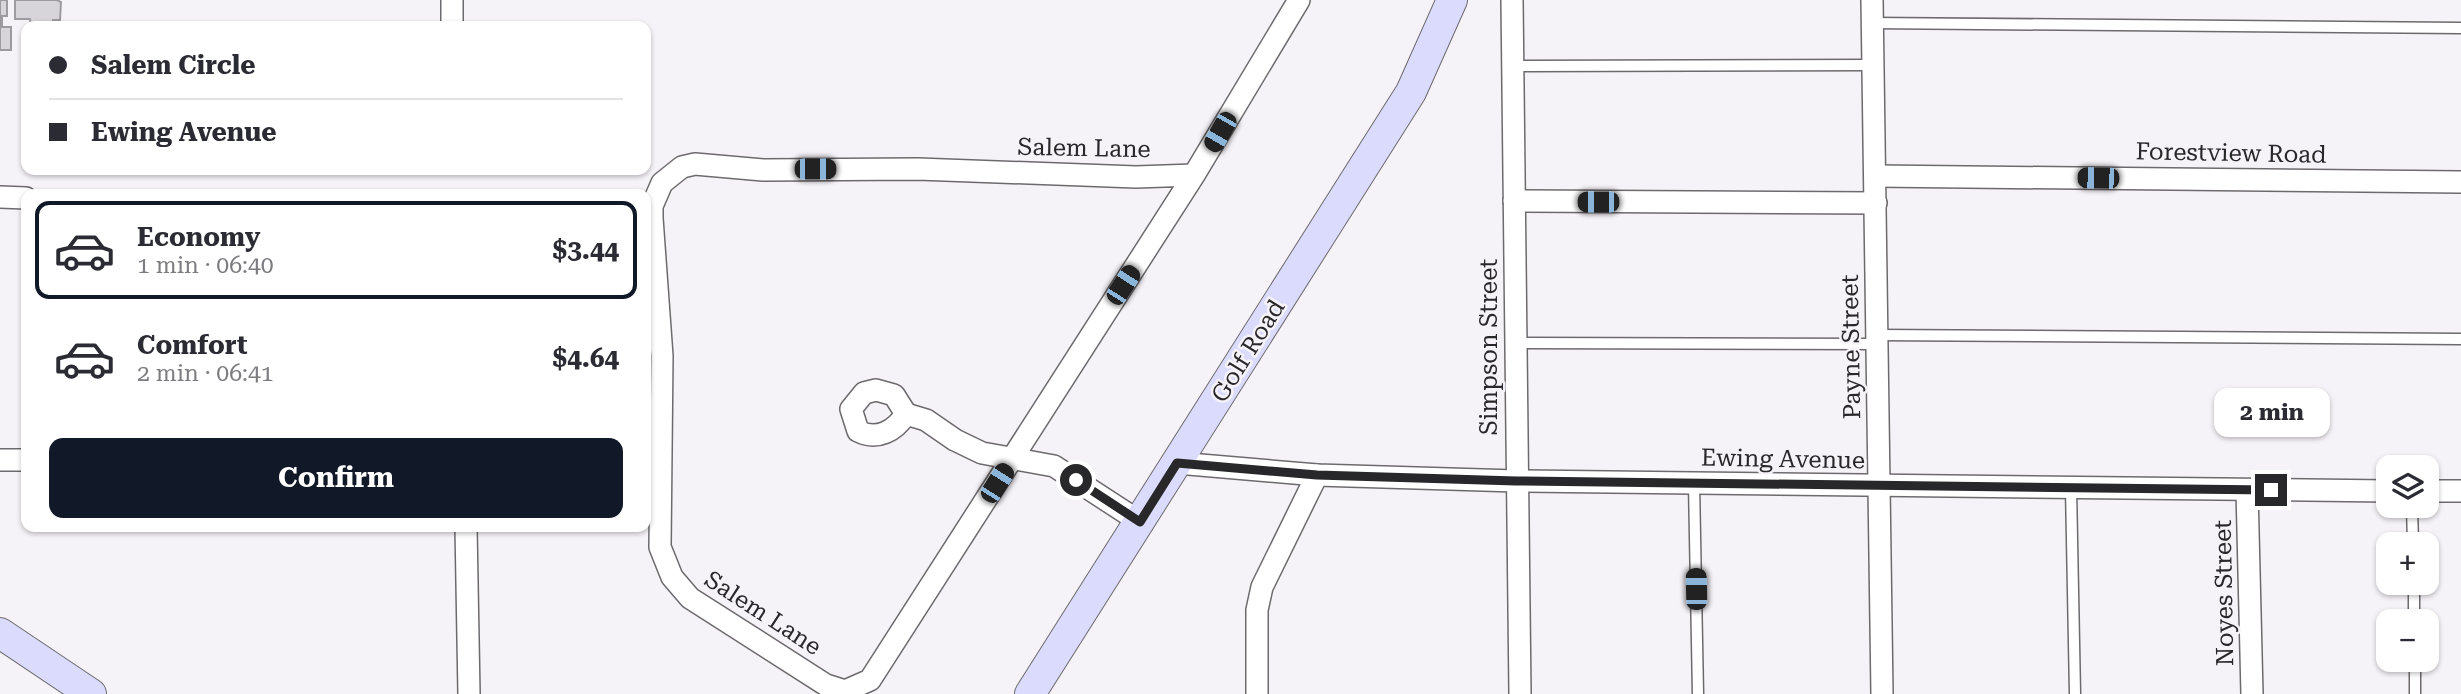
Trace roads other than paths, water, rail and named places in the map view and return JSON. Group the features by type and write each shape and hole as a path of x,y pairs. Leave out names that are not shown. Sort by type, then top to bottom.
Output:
{"main road":[{"name":"Golf Road","path":"1030,694 1411,92 1452,0"},
{"path":"0,633 90,694"}],"street":[{"path":"452,0 452,21"},
{"name":"Salem Lane","path":"1194,175 1136,177 918,169 763,170 695,164 682,167 662,183 652,206 662,356 658,529 660,547 680,590 695,603 826,685 845,691 861,687 878,670 1194,175 1299,0"},
{"name":"Simpson Street","path":"1512,0 1520,694"},
{"name":"Payne Street","path":"1872,0 1882,694"},
{"name":"Forestview Road","path":"1875,176 2461,182"},
{"path":"0,197 21,198"},
{"path":"1514,201 1876,203"},
{"path":"906,414 926,420 969,447 995,458 1029,459 1054,466 1140,522"},
{"path":"0,460 21,460"},
{"name":"Ewing Avenue","path":"1177,463 1317,475 1516,481 2376,491"},
{"path":"1258,694 1257,610 1262,587 1317,475"},
{"name":"Noyes Street","path":"2247,490 2252,694"},
{"path":"2439,491 2461,491"},
{"path":"466,532 470,694"}],"lane":[{"path":"1872,23 2461,28"},
{"path":"1513,66 1872,65"},
{"path":"1515,343 2461,339"},
{"path":"1694,484 1698,694"},
{"path":"2071,488 2075,694"},
{"path":"2415,672 2415,694"}]}
